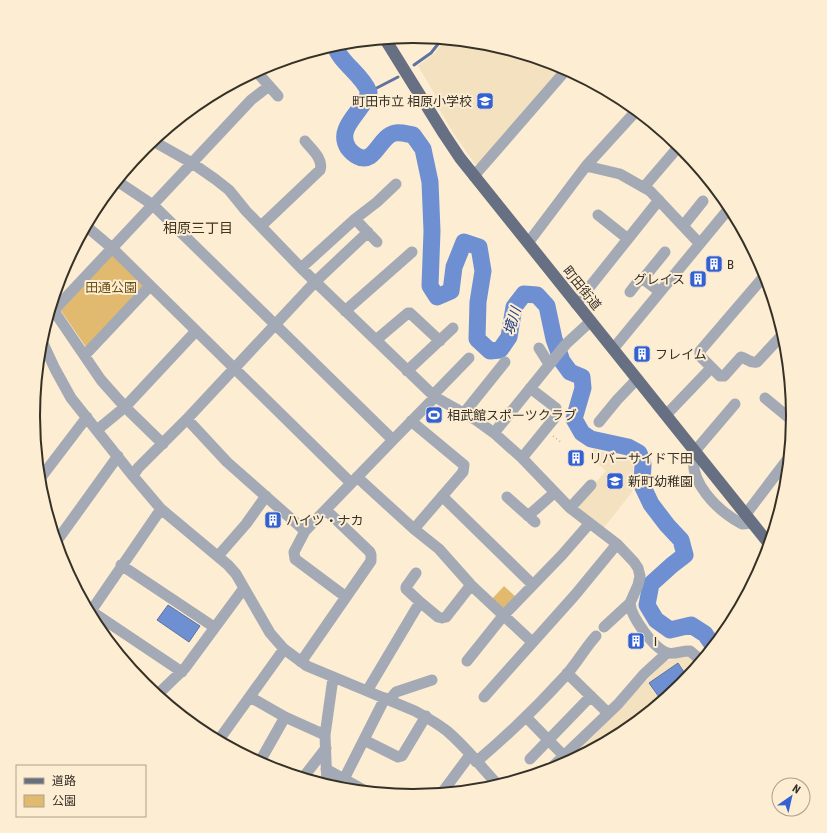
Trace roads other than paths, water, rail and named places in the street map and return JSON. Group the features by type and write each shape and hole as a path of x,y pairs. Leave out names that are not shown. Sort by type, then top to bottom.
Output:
{"main road":[{"name":"町田街道","path":"388,44 444,134 474,176 766,540"}],"street":[{"path":"474,176 563,74"},
{"path":"260,76 278,96"},
{"path":"57,307 252,100 269,86"},
{"path":"528,243 586,166 633,114"},
{"path":"261,226 320,170 320,160 305,141"},
{"path":"158,144 192,163 228,190 301,268 434,396 464,413 494,433 522,458 570,508 617,544 638,568 640,576 638,585 630,603 604,627"},
{"path":"644,187 676,150"},
{"path":"586,166 620,174 644,187 659,200 699,244"},
{"path":"121,184 153,205 393,440"},
{"path":"301,268 355,218 377,202 396,184"},
{"path":"576,304 659,200"},
{"path":"684,226 703,201"},
{"path":"613,349 726,212"},
{"path":"598,215 628,239"},
{"path":"355,218 377,242"},
{"path":"90,230 112,248 234,369 354,480 439,549 471,585 532,642"},
{"path":"133,476 142,463 187,419 315,282 368,232"},
{"path":"345,310 412,252"},
{"path":"630,292 640,279 643,279 664,252"},
{"path":"643,279 660,292"},
{"path":"761,280 700,351 700,356 710,368 722,376 741,357 751,362 757,362 779,339"},
{"path":"85,355 150,286"},
{"path":"55,311 101,380 125,407 162,444"},
{"path":"376,340 410,313 440,341"},
{"path":"494,433 566,344 591,321"},
{"path":"407,371 453,328"},
{"path":"97,430 125,407 196,331"},
{"path":"539,348 550,363"},
{"path":"46,349 64,386 72,398 133,476 161,509 218,556 236,574 270,633 284,648 301,662 333,678 426,716 447,732 494,781"},
{"path":"346,597 294,557 294,552 305,531 393,440 469,358"},
{"path":"464,413 505,362"},
{"path":"666,415 710,368"},
{"path":"599,422 637,379"},
{"path":"522,458 557,415 556,408 530,388"},
{"path":"766,398 787,416"},
{"path":"735,404 695,451 693,458 694,469 704,492 720,509 743,525 749,519 784,465"},
{"path":"44,473 87,417"},
{"path":"187,419 227,462 305,531"},
{"path":"411,421 464,465 463,472 414,529"},
{"path":"60,537 118,456"},
{"path":"570,508 590,485"},
{"path":"507,496 532,519 554,493"},
{"path":"218,556 246,524 266,496"},
{"path":"442,496 533,585"},
{"path":"93,608 161,509"},
{"path":"301,662 371,561 370,552 326,510"},
{"path":"467,660 503,616 562,555 589,524"},
{"path":"484,697 575,595 617,544"},
{"path":"121,566 214,627"},
{"path":"416,574 406,589 438,617 442,618 446,617 471,585"},
{"path":"161,692 182,672 244,588"},
{"path":"367,691 420,602"},
{"path":"630,603 632,614 639,625 652,640 667,653"},
{"path":"99,618 182,672"},
{"path":"446,788 473,759 526,717 567,673 585,648 596,636"},
{"path":"222,737 284,648"},
{"path":"559,760 627,695 644,674 667,653 690,651 698,659"},
{"path":"567,673 608,713"},
{"path":"326,779 325,735 333,678"},
{"path":"344,779 387,699 396,692 432,680"},
{"path":"530,759 591,696"},
{"path":"250,697 285,717 325,735"},
{"path":"364,740 400,757 426,716"},
{"path":"262,758 285,717"},
{"path":"526,717 564,756"},
{"path":"305,774 326,748"},
{"path":"326,769 355,785"}],"water":[{"path":"168,605 200,626 189,642 157,620"},
{"path":"678,663 685,673 659,697 649,683"}],"waterway":[{"path":"414,65 431,53 438,44"},
{"name":"境川","path":"337,51 366,85 369,92 345,133 345,140 350,151 357,156 363,158 368,157 373,154 385,139 395,133 413,135 423,149 430,182 432,231 430,286 437,297 451,291 454,267 464,242 479,247 483,271 478,302 477,339 490,351 500,350 509,337 514,307 524,294 537,295 547,306 554,339 562,361 570,372 582,377 583,388 574,419 582,433 591,439 628,447 639,453 643,464 642,485 651,504 681,540 685,555 651,584 647,605 656,620 670,630 691,625 705,634 711,643"},
{"path":"369,92 398,77"}],"place":[{"name":"町田市立 相原小学校","path":"485,101"},
{"name":"B","path":"714,264"},
{"name":"グレイス","path":"698,279"},
{"name":"フレイム","path":"642,354"},
{"name":"相武館スポーツクラブ","path":"434,415"},
{"name":"リバーサイド下田","path":"576,458"},
{"name":"新町幼稚園","path":"615,481"},
{"name":"ハイツ・ナカ","path":"273,520"},
{"name":"Ⅰ","path":"636,641"}],"district":[{"name":"相原三丁目","path":"198,228"}],"park label":[{"name":"田通公園","path":"111,287"}]}
